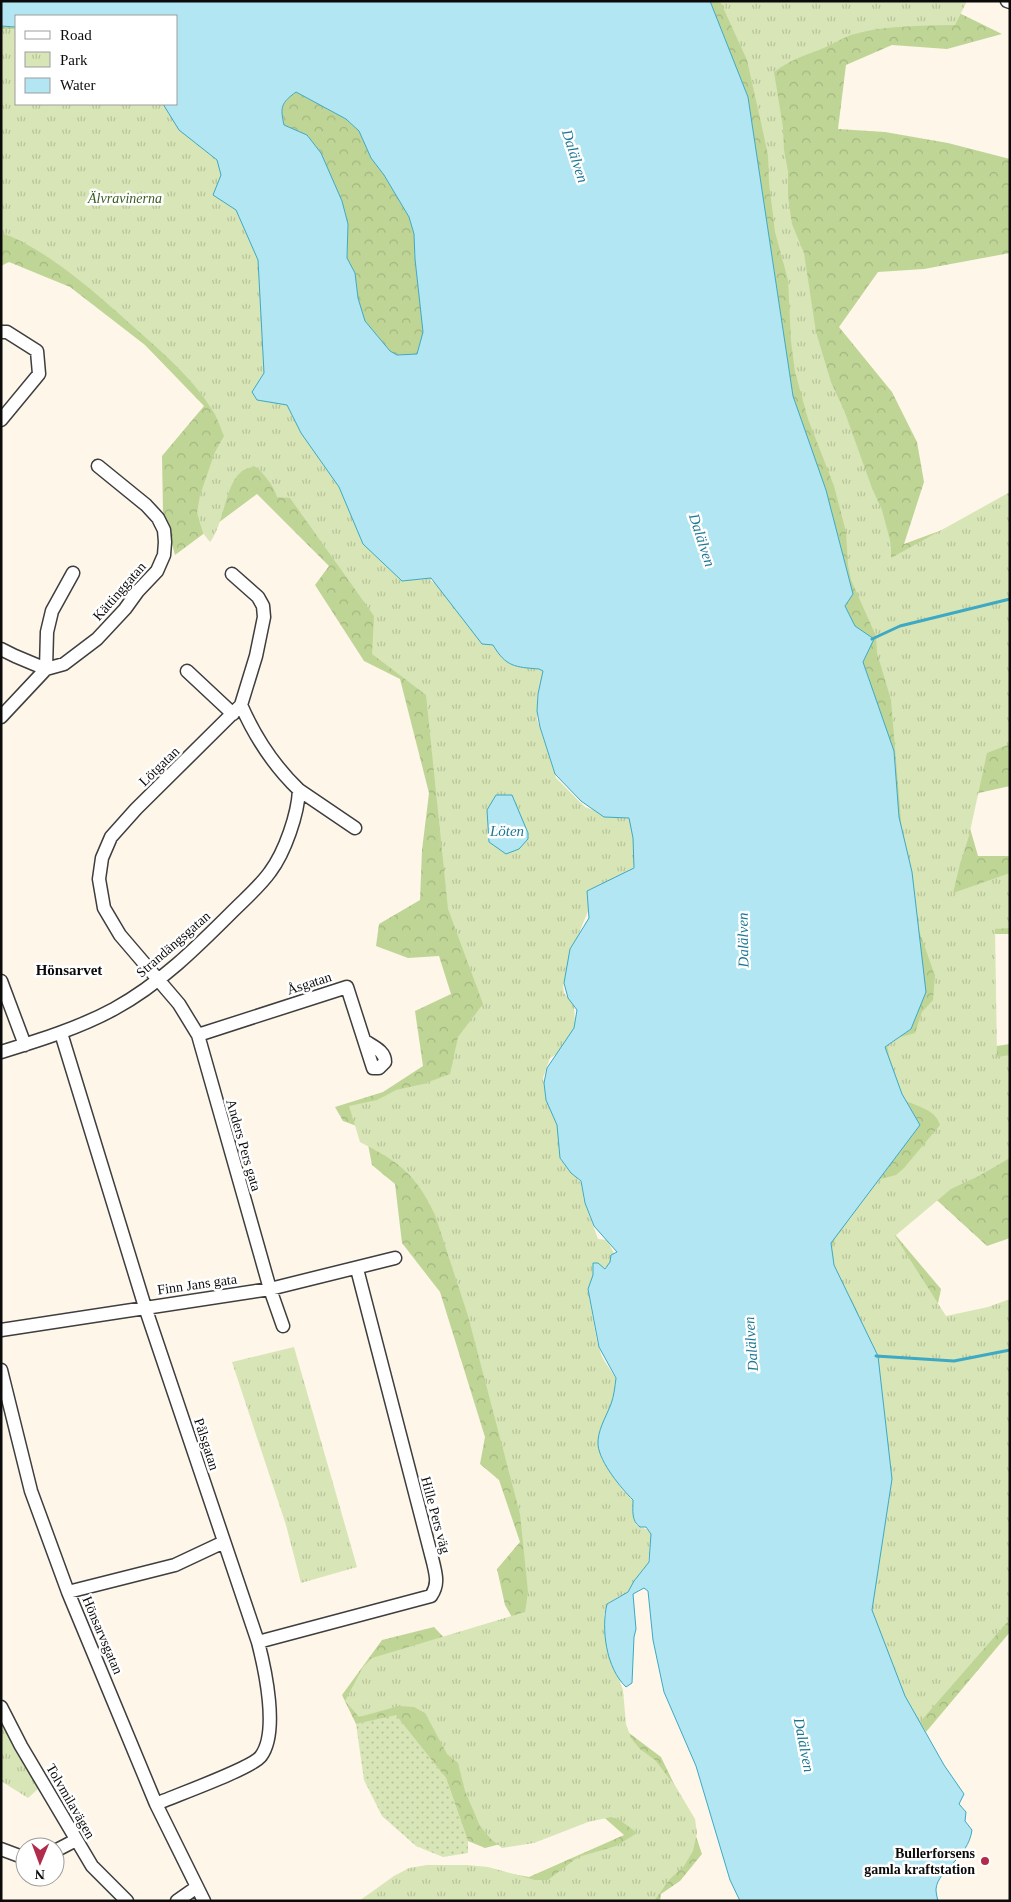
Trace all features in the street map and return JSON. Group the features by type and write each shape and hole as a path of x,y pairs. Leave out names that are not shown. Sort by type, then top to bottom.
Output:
{"street":[{"path":"1,332 7,332 37,351 39,374 1,420"},
{"name":"Kättinggatan","path":"1,717 46,669 64,664 97,639 157,570 164,555 166,542 164,530 158,518 146,505 98,466"},
{"path":"1,649 46,669 47,632 52,611 73,574"},
{"name":"Lötgatan","path":"159,980 120,935 104,908 99,879 102,858 111,837 136,809 237,709 254,664 264,617 263,606 258,597 232,574"},
{"path":"187,671 237,709 287,779 299,790 355,828"},
{"name":"Strandängsgatan","path":"1,1052 61,1033 114,1009 159,980 210,934 270,872 282,851 298,803 299,790"},
{"name":"Anders Pers gata","path":"159,980 179,1004 198,1035 270,1289 283,1326"},
{"path":"1,982 25,1045"},
{"name":"Åsgatan","path":"198,1035 348,987 373,1068"},
{"name":"Pålsgatan","path":"61,1033 145,1307 258,1642 269,1698 267,1738 261,1756 232,1772 156,1804"},
{"name":"Finn Jans gata","path":"1,1330 270,1289 395,1258"},
{"name":"Hille Pers väg","path":"258,1642 431,1596 436,1589 438,1581 356,1268"},
{"name":"Hönsarvsgatan","path":"1,1370 31,1491 68,1592 156,1804 204,1901"},
{"path":"68,1592 176,1565 224,1542"},
{"name":"Tolvmilavägen","path":"1,1707 92,1866 127,1901"},
{"path":"65,1846 76,1840"},
{"path":"1,1850 15,1855"},
{"path":"177,1901 196,1887"}],"green space":[{"path":"710,1 923,1 949,8 1002,34 947,49 892,45 846,65 838,129 885,132 948,143 1010,159 1010,253 924,269 878,272 839,327 892,392 917,442 924,482 904,544 1010,505 1010,786 961,797 978,856 1010,856 1010,934 984,934 983,1048 1010,1044 1010,1238 987,1246 928,1192 887,1225 941,1289 933,1327 1010,1307 1010,1632 926,1732 905,1696 831,1243 920,1125 902,1094 885,1047 911,1029 912,872 899,817 894,751 863,662 874,639 855,626 845,606 853,594 826,490 793,396 748,97"},
{"path":"720,1 967,1 955,25 876,29 851,35 796,59 774,72 783,127 792,224 804,253 816,332 831,382 844,410 872,488 882,510 891,544 891,558 1010,492 1010,744 987,753 969,836 953,893 1010,873 1010,928 995,929 997,1057 1010,1055 1010,1158 951,1189 895,1236 946,1316 988,1307 1010,1299 1010,1619 913,1730 869,1637 862,1334 859,1315 852,1300 834,1276 831,1251 835,1239 848,1221 849,1215 869,1182 896,1175 940,1125 930,1112 904,1100 889,1056 887,1043 890,1040 915,1033 922,1012 933,1000 935,976 916,922 903,844 891,700 877,653 876,636 851,580 846,532 834,486 808,419 795,372 791,341 788,280 775,232 769,183 768,155 747,60"},
{"name":"Älvravinerna","path":"1,26 15,27 15,105 258,260 264,373 402,581 431,578 412,640 515,988 570,1320 599,1603 621,1727 661,1757 688,1813 702,1854 680,1881 661,1894 660,1901 380,1901 460,1865 529,1877 624,1835 599,1813 528,1837 485,1848 468,1841 446,1778 396,1715 356,1724 342,1695 382,1640 434,1627 451,1645 516,1624 505,1605 497,1569 520,1542 499,1480 480,1464 485,1437 440,1292 402,1243 395,1184 372,1165 365,1129 343,1121 335,1107 383,1092 423,1066 415,1011 451,994 439,956 408,958 376,946 379,924 420,900 422,850 429,793 400,679 364,661 315,585 329,566 257,494 175,555 163,511 162,456 204,406 145,345 70,287 9,262 1,266"},
{"name":"Älvravinerna","path":"1,29 15,29 15,105 171,105 221,153 239,213 266,273 260,309 289,403 400,555 428,579 540,648 543,673 537,697 537,719 556,778 585,807 610,816 630,817 640,828 634,865 631,872 588,911 570,955 563,986 564,993 574,1005 575,1024 569,1047 550,1058 543,1078 546,1100 557,1120 560,1135 560,1159 581,1183 584,1201 598,1239 607,1240 615,1255 611,1267 598,1268 593,1273 594,1281 589,1296 597,1341 602,1357 616,1379 615,1396 601,1457 622,1489 635,1503 634,1520 636,1525 648,1530 651,1534 648,1564 641,1572 628,1595 620,1596 608,1603 604,1615 616,1671 623,1690 626,1724 631,1738 640,1749 655,1760 676,1787 695,1819 697,1833 693,1851 684,1866 670,1879 654,1901 359,1901 394,1876 409,1868 427,1865 488,1867 535,1880 548,1880 578,1857 616,1846 637,1833 620,1820 611,1817 588,1822 534,1843 502,1848 480,1826 465,1791 458,1763 447,1754 425,1713 414,1707 399,1706 359,1717 345,1701 363,1667 372,1658 525,1612 528,1592 520,1514 468,1316 435,1215 421,1189 405,1171 386,1156 360,1142 349,1106 377,1100 396,1090 423,1084 450,1074 458,1037 483,1004 448,909 426,695 372,654 374,616 290,498 277,497 268,480 254,466 243,470 235,479 215,534 210,542 203,533 197,513 200,495 215,452 224,436 211,408 177,367 91,289 36,250 1,233"},
{"path":"296,92 346,119 359,131 371,158 384,175 409,217 414,234 423,332 417,354 397,355 390,351 365,321 358,298 355,273 347,258 348,224 342,201 321,153 307,135 284,125 283,106 287,99"},
{"path":"294,1347 357,1567 301,1583 286,1525 232,1362"},
{"path":"396,1714 446,1778 468,1841 468,1853 443,1857 416,1846 382,1816 364,1780 356,1724"},
{"path":"1,1721 39,1788 28,1798 1,1781"}],"water":[{"name":"Dalälven","path":"1,1 710,1 748,97 793,396 826,490 853,594 845,606 855,626 874,639 863,662 894,751 899,817 912,872 926,992 911,1029 885,1047 902,1094 920,1125 831,1243 834,1265 878,1356 892,1479 872,1610 905,1696 944,1765 964,1794 959,1804 966,1812 965,1821 972,1830 965,1849 938,1882 936,1894 938,1901 740,1901 730,1880 696,1766 664,1692 653,1640 648,1591 644,1588 633,1594 636,1629 632,1683 626,1687 619,1679 610,1659 605,1636 607,1604 628,1592 649,1562 651,1534 646,1527 640,1527 635,1522 633,1500 607,1467 598,1445 600,1429 613,1398 616,1378 599,1347 588,1289 593,1275 593,1263 598,1263 605,1269 610,1262 611,1255 617,1252 594,1226 585,1203 581,1181 571,1173 560,1158 557,1125 546,1100 544,1083 547,1068 574,1028 577,1010 568,998 564,983 570,949 589,918 587,891 634,868 633,838 629,818 604,817 581,801 555,774 540,727 537,711 538,694 543,671 524,668 507,662 493,645 482,644 431,578 402,581 363,544 339,487 301,433 287,405 257,400 252,392 264,373 258,260 236,210 213,195 221,175 217,160 179,130 164,105 178,105 178,15 15,15 15,27 1,26","holes":["296,92 346,119 359,131 371,158 384,175 409,217 414,234 423,332 417,354 397,355 390,351 365,321 358,298 355,273 347,258 348,224 342,201 321,153 307,135 284,125 283,106 287,99"]},
{"name":"Löten","path":"496,795 512,795 528,833 528,839 519,849 506,854 489,842 487,810"}],"waterway":[{"path":"872,639 900,626 1010,599"},
{"path":"876,1356 954,1361 1010,1350"}],"place":[{"name":"Bullerforsens gamla kraftstation","path":"985,1861"}],"district":[{"name":"Hönsarvet","path":"69,970"}]}
